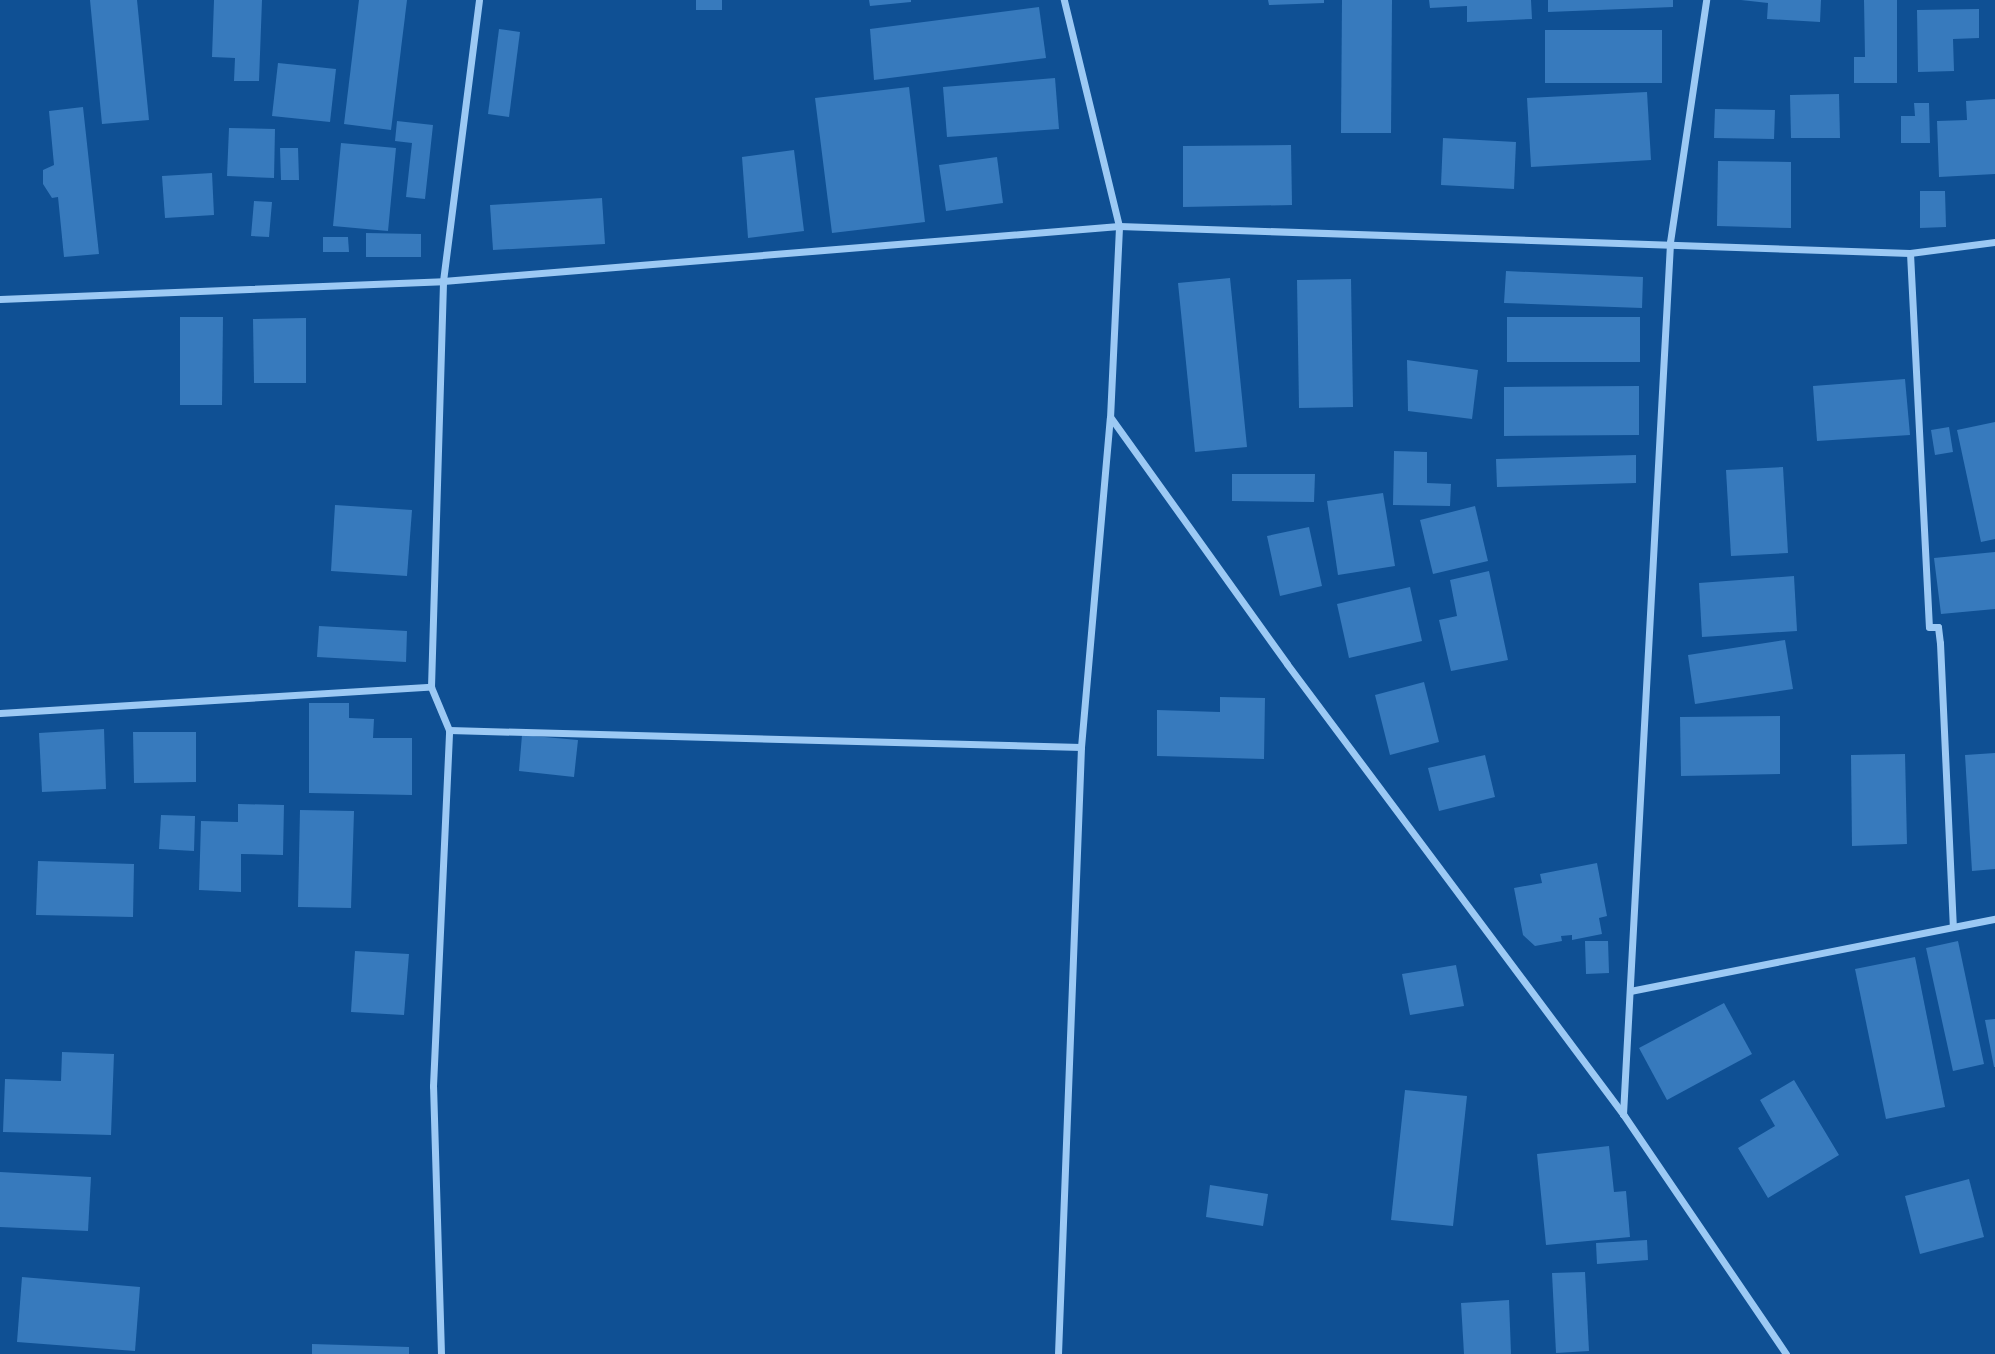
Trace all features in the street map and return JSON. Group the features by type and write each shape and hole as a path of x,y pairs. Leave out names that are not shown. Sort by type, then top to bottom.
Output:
{"street":[{"path":"442,1354 433,1086 449,730 431,687 443,281 479,0"},
{"path":"1058,1354 1082,747 1111,418 1119,226 1064,0"},
{"path":"1623,1114 1670,242 1706,0"},
{"path":"0,299 443,281 1119,226 1670,242 1910,253 1995,242"},
{"path":"1910,253 1929,627 1938,627 1940,643 1953,927"},
{"path":"1111,418 1287,664 1623,1114 1786,1354"},
{"path":"0,713 431,687"},
{"path":"449,730 1082,747"},
{"path":"1630,991 1995,919"}],"building":[{"path":"90,0 137,0 149,120 102,124"},
{"path":"214,0 262,0 259,81 234,81 235,58 212,57"},
{"path":"359,0 407,0 391,130 344,124"},
{"path":"696,0 722,0 722,10 696,10"},
{"path":"869,0 911,0 911,2 870,6"},
{"path":"1268,0 1324,0 1324,3 1269,5"},
{"path":"1342,0 1392,0 1391,133 1341,133"},
{"path":"1429,0 1531,0 1532,19 1467,22 1467,6 1430,8"},
{"path":"1548,0 1673,0 1673,7 1548,12"},
{"path":"1741,0 1821,0 1820,22 1767,19 1768,3"},
{"path":"1864,0 1897,0 1897,83 1854,83 1854,57 1865,57"},
{"path":"1039,7 1046,58 874,80 870,29"},
{"path":"1979,9 1979,38 1953,39 1954,71 1918,72 1917,10"},
{"path":"499,29 520,32 509,117 488,114"},
{"path":"1545,30 1662,30 1662,83 1545,83"},
{"path":"278,63 336,69 330,122 272,116"},
{"path":"1055,78 1059,129 947,137 943,87"},
{"path":"909,87 925,222 832,233 815,98"},
{"path":"1647,92 1651,160 1531,167 1527,98"},
{"path":"1839,94 1840,138 1791,138 1790,95"},
{"path":"1995,99 1995,174 1939,177 1937,121 1967,120 1966,101"},
{"path":"1914,103 1929,103 1930,143 1901,143 1901,116 1915,116"},
{"path":"83,107 99,254 64,257 58,197 52,198 43,184 43,170 54,165 49,111"},
{"path":"1715,109 1775,110 1774,139 1714,138"},
{"path":"397,121 433,125 425,199 406,197 412,143 395,141"},
{"path":"229,128 275,129 274,178 227,176"},
{"path":"1443,138 1516,142 1514,189 1441,185"},
{"path":"341,143 396,148 388,231 333,226"},
{"path":"1291,145 1292,205 1183,207 1183,146"},
{"path":"280,148 298,148 299,180 281,180"},
{"path":"794,150 804,231 748,238 742,157"},
{"path":"997,157 1003,203 946,211 939,165"},
{"path":"1718,161 1791,162 1791,228 1717,226"},
{"path":"212,173 214,215 165,218 162,176"},
{"path":"1920,191 1945,191 1946,227 1920,228"},
{"path":"602,198 605,244 493,250 490,205"},
{"path":"254,201 272,202 269,237 251,236"},
{"path":"366,233 421,234 421,257 366,257"},
{"path":"323,237 348,237 349,252 323,252"},
{"path":"1506,271 1643,277 1642,308 1504,303"},
{"path":"1230,278 1247,447 1195,452 1178,283"},
{"path":"1351,279 1353,407 1299,408 1297,280"},
{"path":"180,317 223,317 222,405 180,405"},
{"path":"1507,317 1640,317 1640,362 1507,362"},
{"path":"306,318 306,383 254,383 253,319"},
{"path":"1407,360 1478,370 1472,419 1408,411"},
{"path":"1905,379 1910,435 1817,441 1813,386"},
{"path":"1639,386 1639,435 1504,436 1504,387"},
{"path":"1995,422 1995,539 1981,542 1957,430"},
{"path":"1949,427 1953,452 1935,455 1931,430"},
{"path":"1394,451 1427,452 1427,483 1451,484 1450,506 1393,505"},
{"path":"1636,455 1636,483 1497,487 1496,459"},
{"path":"1783,467 1788,553 1731,556 1726,470"},
{"path":"1232,474 1315,474 1314,502 1232,501"},
{"path":"1383,493 1395,566 1338,575 1327,501"},
{"path":"335,505 412,510 407,576 331,571"},
{"path":"1475,506 1488,561 1433,574 1420,520"},
{"path":"1309,527 1322,586 1280,596 1267,536"},
{"path":"1995,552 1995,609 1941,614 1934,558"},
{"path":"1489,571 1508,660 1451,671 1439,620 1457,616 1450,580"},
{"path":"1794,576 1797,631 1702,637 1699,583"},
{"path":"1410,587 1422,641 1349,658 1337,604"},
{"path":"319,626 407,631 406,662 317,657"},
{"path":"1785,640 1793,689 1695,704 1688,655"},
{"path":"1424,682 1439,742 1390,755 1375,695"},
{"path":"1220,697 1265,698 1264,759 1157,756 1157,710 1220,712"},
{"path":"309,703 349,703 349,718 374,719 373,738 412,738 412,795 309,793"},
{"path":"1780,716 1780,774 1681,776 1680,717"},
{"path":"104,729 106,789 42,792 39,733"},
{"path":"133,732 196,732 196,782 134,783"},
{"path":"522,735 578,740 574,777 519,771"},
{"path":"1995,753 1995,869 1972,871 1965,755"},
{"path":"1905,754 1907,844 1852,846 1851,755"},
{"path":"1485,755 1495,797 1439,811 1428,768"},
{"path":"238,804 284,805 283,855 241,854 241,892 199,890 201,821 238,822"},
{"path":"300,810 354,811 351,908 298,907"},
{"path":"161,815 195,816 194,851 159,849"},
{"path":"38,861 134,864 133,917 36,915"},
{"path":"1597,863 1607,916 1599,918 1602,934 1572,940 1572,935 1561,936 1562,941 1535,946 1523,935 1514,888 1542,883 1540,874"},
{"path":"1585,941 1608,941 1609,973 1586,974"},
{"path":"1958,941 1984,1064 1953,1071 1926,948"},
{"path":"355,951 409,954 404,1015 351,1012"},
{"path":"1915,957 1945,1107 1886,1119 1855,969"},
{"path":"1456,965 1464,1006 1410,1015 1402,974"},
{"path":"1724,1003 1752,1054 1667,1100 1639,1048"},
{"path":"1995,1019 1995,1067 1994,1067 1985,1020"},
{"path":"62,1052 114,1054 111,1135 3,1132 5,1079 61,1081"},
{"path":"1794,1080 1839,1155 1768,1198 1738,1148 1775,1126 1760,1100"},
{"path":"1405,1090 1467,1096 1453,1226 1391,1220"},
{"path":"1609,1146 1614,1192 1626,1191 1630,1237 1546,1245 1537,1154"},
{"path":"0,1172 91,1177 88,1231 0,1227"},
{"path":"1969,1179 1984,1237 1920,1254 1905,1196"},
{"path":"1210,1185 1268,1194 1263,1226 1206,1217"},
{"path":"1647,1240 1648,1260 1597,1264 1596,1243"},
{"path":"1585,1272 1589,1351 1556,1353 1552,1273"},
{"path":"22,1277 140,1287 135,1351 17,1342"},
{"path":"1509,1300 1511,1354 1464,1354 1461,1303"},
{"path":"312,1344 409,1347 409,1354 312,1354"}]}
